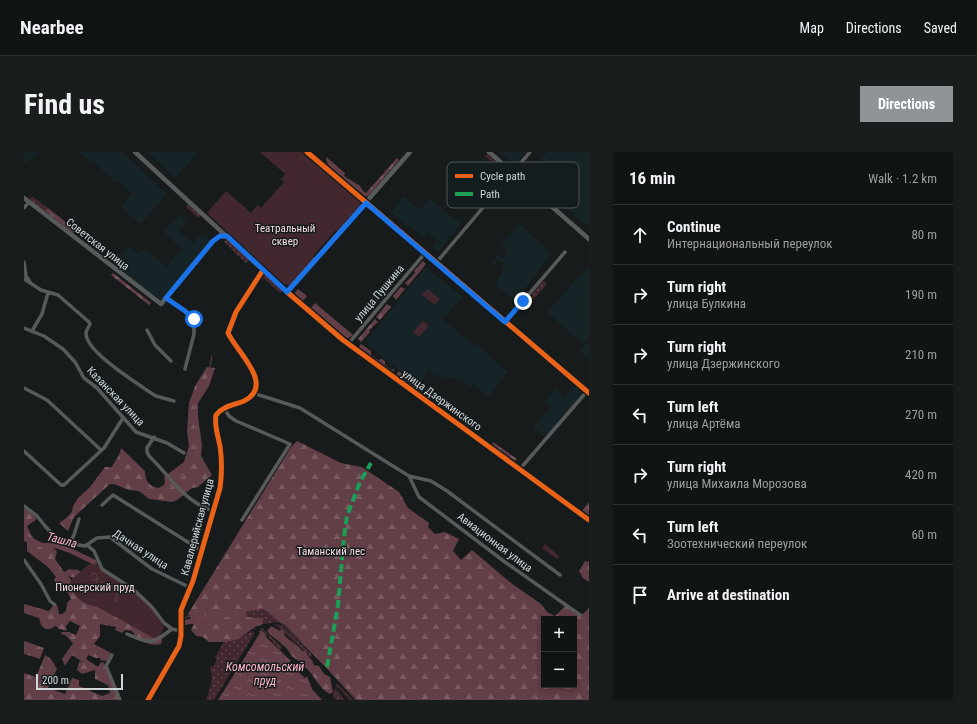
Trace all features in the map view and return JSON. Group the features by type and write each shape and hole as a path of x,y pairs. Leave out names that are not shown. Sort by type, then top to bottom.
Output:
{"main road":[{"name":"улица Дзержинского","path":"135,152 287,292"},
{"path":"287,292 410,152"},
{"path":"489,152 500,162"},
{"name":"Советская улица","path":"24,198 161,304 166,298"},
{"path":"553,208 589,239"},
{"path":"166,298 217,235 217,231 210,221"},
{"path":"213,241 220,236 227,236"}],"street":[{"path":"307,152 505,322 588,391 520,469"},
{"path":"521,162 530,152"},
{"path":"24,208 29,202"},
{"path":"436,262 482,208"},
{"path":"505,322 566,252"},
{"name":"улица Пушкина","path":"348,344 425,253"},
{"path":"24,262 26,276 33,286"},
{"path":"242,520 290,444 236,421 229,416 224,408 244,400 253,393 256,385 255,375 231,340 228,333 236,312 263,270"},
{"path":"24,279 33,286 48,293 58,294 78,314 89,322 90,324 86,333 89,342 100,356 156,396 174,401"},
{"name":"улица Дзержинского","path":"287,292 348,344 589,520"},
{"path":"32,331 42,314 48,293"},
{"path":"166,298 194,319 194,334 185,369"},
{"name":"Казанская улица","path":"24,328 44,336 63,349 75,362 84,378 97,388 136,432 154,437 184,453"},
{"path":"147,330 155,345 171,361"},
{"path":"24,388 47,400 101,450"},
{"name":"Авиационная улица","path":"253,393 300,408 409,476 431,481 447,491 560,575"},
{"name":"Кавалерийская улица","path":"148,700 176,650 180,639 181,610 191,588 220,488 222,470 216,418 218,412 224,408"},
{"path":"24,451 61,485 64,485 109,441 123,418"},
{"path":"154,437 147,448 147,452 189,499 199,506 213,511"},
{"name":"Авиационная улица","path":"409,476 419,497 505,562 580,615"},
{"path":"102,505 113,495 202,551"},
{"path":"24,506 37,516 54,536 70,543 87,545 94,551 102,569 133,589 152,607 163,622 172,629 180,631"},
{"path":"70,543 79,519"},
{"name":"Дачная улица","path":"87,545 94,539 101,536 110,537 152,569 191,588"},
{"path":"24,560 41,584 50,601 56,605"},
{"path":"127,634 152,642 158,640 172,629"},
{"path":"112,655 106,666 120,700"}],"shaded area":[{"path":"24,152 40,152 24,164"},
{"path":"80,152 122,152 167,194 141,224 120,207 132,194 118,181 116,183 94,162 92,163 89,161"},
{"path":"147,152 198,152 176,178"},
{"path":"499,152 525,152 517,162 511,162"},
{"path":"547,152 589,152 589,227 567,208 579,208 579,162 539,162"},
{"path":"404,196 420,210 430,198 456,221 458,219 462,222 438,252 432,247 437,240 429,233 424,238 391,212"},
{"path":"178,216 183,218 186,223 179,231 193,243 200,235 205,236 212,242 164,299 160,300 156,299 113,263 129,245 136,254 140,251 149,251 166,267 182,249 164,231"},
{"path":"519,224 552,253 515,301 495,284 503,272 503,263 498,259 494,266 491,264 498,254 502,258 505,256 503,254 507,250 501,245"},
{"path":"589,266 589,338 583,344 547,312"},
{"path":"426,267 463,297 443,319 473,345 475,343 508,372 488,397 473,384 471,387 451,377 446,378 428,372 418,385 368,345 367,339"},
{"path":"586,343 589,345 589,355 587,357 579,351"},
{"path":"575,384 582,390 582,395 546,437 533,427 551,407 545,401 555,389 564,397"}],"green space":[{"name":"Театральный сквер","path":"260,152 304,152 361,202 337,231 335,231 313,256 314,258 290,285 284,284 207,213 226,191 251,213 257,205 261,208 284,182 281,179 285,174"},
{"path":"487,154 496,162 492,162 485,156"},
{"path":"326,157 345,173 344,176 360,186 366,193 397,158 399,160 368,196 364,196 331,169 327,163"},
{"path":"32,196 48,208 44,213 29,201"},
{"path":"188,204 201,216 198,218 186,207"},
{"path":"48,208 67,223 65,226 68,223 76,229 73,233 45,211"},
{"path":"226,239 249,260 246,263 224,242"},
{"path":"423,261 426,264 408,286 405,283 415,273 414,271"},
{"path":"113,273 151,303 149,305 111,275"},
{"path":"264,275 283,290 280,293 262,277"},
{"path":"543,281 547,284 534,299 531,296"},
{"path":"401,287 405,289 396,300 393,296"},
{"path":"298,289 307,296 302,302 294,294"},
{"path":"427,289 440,299 435,305 422,295"},
{"path":"382,292 384,294 374,307 371,305"},
{"path":"315,303 353,335 349,338 345,338 332,329 310,309"},
{"path":"387,304 391,307 380,320 376,317"},
{"path":"375,319 378,322 369,330 370,332 361,342 358,339"},
{"path":"423,321 429,326 419,337 413,332"},
{"path":"361,344 371,351 371,355 378,360 382,359 385,361 385,365 391,370 395,369 391,374 357,349"},
{"path":"207,367 215,368 209,386 198,403 198,417 202,445 201,456 212,475 198,487 192,488 177,500 172,502 149,499 139,491 129,490 114,484 110,484 74,517 68,531 59,523 72,512 73,506 78,498 90,487 105,467 112,467 119,456 121,448 145,471 146,478 152,486 158,488 164,485 164,477 184,462 189,446 187,432 189,403 195,386"},
{"path":"399,371 408,382 417,385 413,391 394,377"},
{"name":"Таманский лес","path":"297,441 341,463 362,467 399,492 408,508 429,523 428,527 435,534 445,532 459,539 453,551 461,560 472,550 511,583 541,604 547,612 555,616 565,606 576,614 583,614 589,608 589,700 357,700 284,624 279,622 264,609 245,612 247,617 263,618 263,624 255,627 238,639 227,642 209,642 203,637 196,636 191,630 194,624 188,614 291,447"},
{"path":"493,442 517,459 514,463 491,446"},
{"path":"589,502 589,518 581,512"},
{"path":"25,508 37,519 27,526 35,540 57,551 55,559 64,572 69,569 76,569 81,572 74,578 68,576 71,580 73,580 89,603 160,637 162,640 161,644 148,644 140,640 132,631 125,630 122,633 115,630 116,627 100,624 100,636 94,644 111,653 107,661 88,655 86,659 98,667 101,662 104,663 119,700 24,700 24,673 36,677 45,655 51,659 57,669 48,688 65,694 72,678 79,680 79,686 102,696 110,693 108,685 95,679 95,670 82,674 77,670 79,662 85,661 81,661 72,655 65,666 62,659 73,643 65,635 61,634 62,632 69,632 76,635 80,626 70,621 66,626 67,631 59,629 56,626 50,629 45,629 41,625 39,618 24,613 24,604 49,611 54,604 58,607 59,614 62,614 66,611 67,603 71,599 64,586 57,586 54,580 56,577 49,568 27,551 27,542 24,541"},
{"path":"545,544 559,556 557,559 542,548"},
{"name":"Пионерский пруд","path":"95,559 98,566 140,596 154,612 164,627 157,640 96,606 83,602 74,593 69,586 71,580"},
{"path":"585,561 589,562 589,582 583,578 579,571"},
{"path":"264,609 279,622 263,624 263,618 247,617 245,612"},
{"path":"274,624 281,625 312,655 310,657"},
{"path":"271,626 280,631 282,629 286,637 302,651 305,651 314,665 319,666 324,674 330,677 333,692 330,694 323,689 306,667 292,656 285,647 267,631"},
{"path":"261,627 282,647 280,650 260,629"},
{"path":"252,631 255,633 214,700 206,700 212,680 210,668 211,666 213,667 217,659 215,658 224,641 234,640"},
{"path":"24,641 44,648 40,659 24,654"},
{"path":"337,683 352,700 349,700 338,687 337,689"},
{"path":"335,688 345,700 336,700 333,697"}],"water":[{"name":"Комсомольский пруд","path":"259,631 264,633 267,638 291,661 289,663 305,678 307,676 312,689 322,700 218,700 260,633"}],"waterway":[{"path":"72,517 83,502 102,482 117,480 141,484 156,491 168,489 179,482 187,470 195,444 194,403 208,376 212,356"},
{"name":"Ташла","path":"24,537 41,545 57,546 94,562"},
{"path":"90,577 93,573 96,574 97,577"},
{"path":"96,579 99,578 97,580"},
{"path":"91,580 96,580"},
{"path":"97,581 97,585"},
{"path":"109,586 113,587 117,591"},
{"path":"117,597 115,600 118,601"},
{"name":"Ташла","path":"183,621 186,617 266,608 326,667 356,700"},
{"name":"Ташла","path":"182,623 237,613"},
{"path":"236,616 255,629"},
{"path":"534,700 541,667"}],"marked path":[{"path":"327,667 338,605 347,516 360,482 371,463"}],"cycle path":[{"path":"307,152 589,393"},
{"path":"148,700 179,646 181,636 181,610 193,581 220,488 221,456 216,427 216,415 225,408 244,401 253,394 256,386 255,377 251,368 228,333 236,312 263,270"},
{"path":"287,292 343,340 589,520"}],"route":[{"path":"194,319 166,298 213,241 220,236 227,236 287,292 366,203 505,322 523,301"}]}
